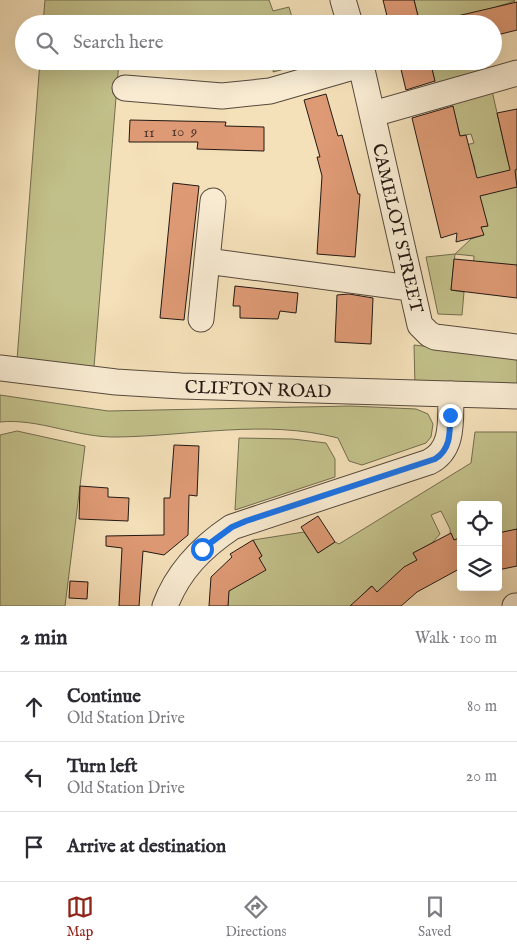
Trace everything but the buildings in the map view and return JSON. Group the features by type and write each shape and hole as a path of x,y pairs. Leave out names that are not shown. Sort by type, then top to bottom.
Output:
{"street":[{"path":"344,0 348,15"},
{"path":"125,88 222,96 270,91 338,70"},
{"name":"CAMELOT STREET","path":"362,70 410,288 420,325 429,334 460,341 517,347"},
{"path":"373,114 517,73"},
{"path":"201,319 214,200"},
{"path":"207,261 410,288"},
{"name":"CLIFTON ROAD","path":"0,368 116,382 233,388 517,396"},
{"path":"164,606 176,581 193,559 209,543 232,527 430,462 439,456 446,448 450,436 451,394"}],"shaded area":[{"path":"45,0 269,0 273,11 289,7 291,15 44,15"},
{"path":"414,0 515,1 496,7 486,15 418,15"},
{"path":"39,70 118,70 94,367 17,360"},
{"path":"432,70 480,70 481,80 437,91"},
{"path":"491,86 508,162 517,161 517,266 473,271 474,256 455,254 471,239 483,235 481,227 488,226 465,211 475,168 471,154 453,158 450,149 474,143 471,134 460,136 451,99"},
{"path":"455,254 451,290 464,292 462,315 438,314 426,257"},
{"path":"414,345 517,357 517,388 415,386"},
{"path":"0,395 108,411 351,406 416,409 428,414 433,424 431,437 426,443 362,465 349,461 338,438 311,432 256,429 117,437 87,435 29,423 0,422"},
{"path":"17,431 85,446 65,606 0,606 0,435"},
{"path":"475,432 517,432 517,529 502,534 502,501 457,501 457,539 451,542 450,529 441,511 431,515 440,534 432,543 413,553 417,560 377,592 371,586 353,604 354,606 228,606 229,585 262,556 253,540 304,532 318,553 335,542 339,544 471,463"},
{"path":"239,438 293,439 326,443 335,459 335,477 235,510"}],"route":[{"path":"202,549 232,527 246,521 430,462 446,448 450,436 450,415"}]}
